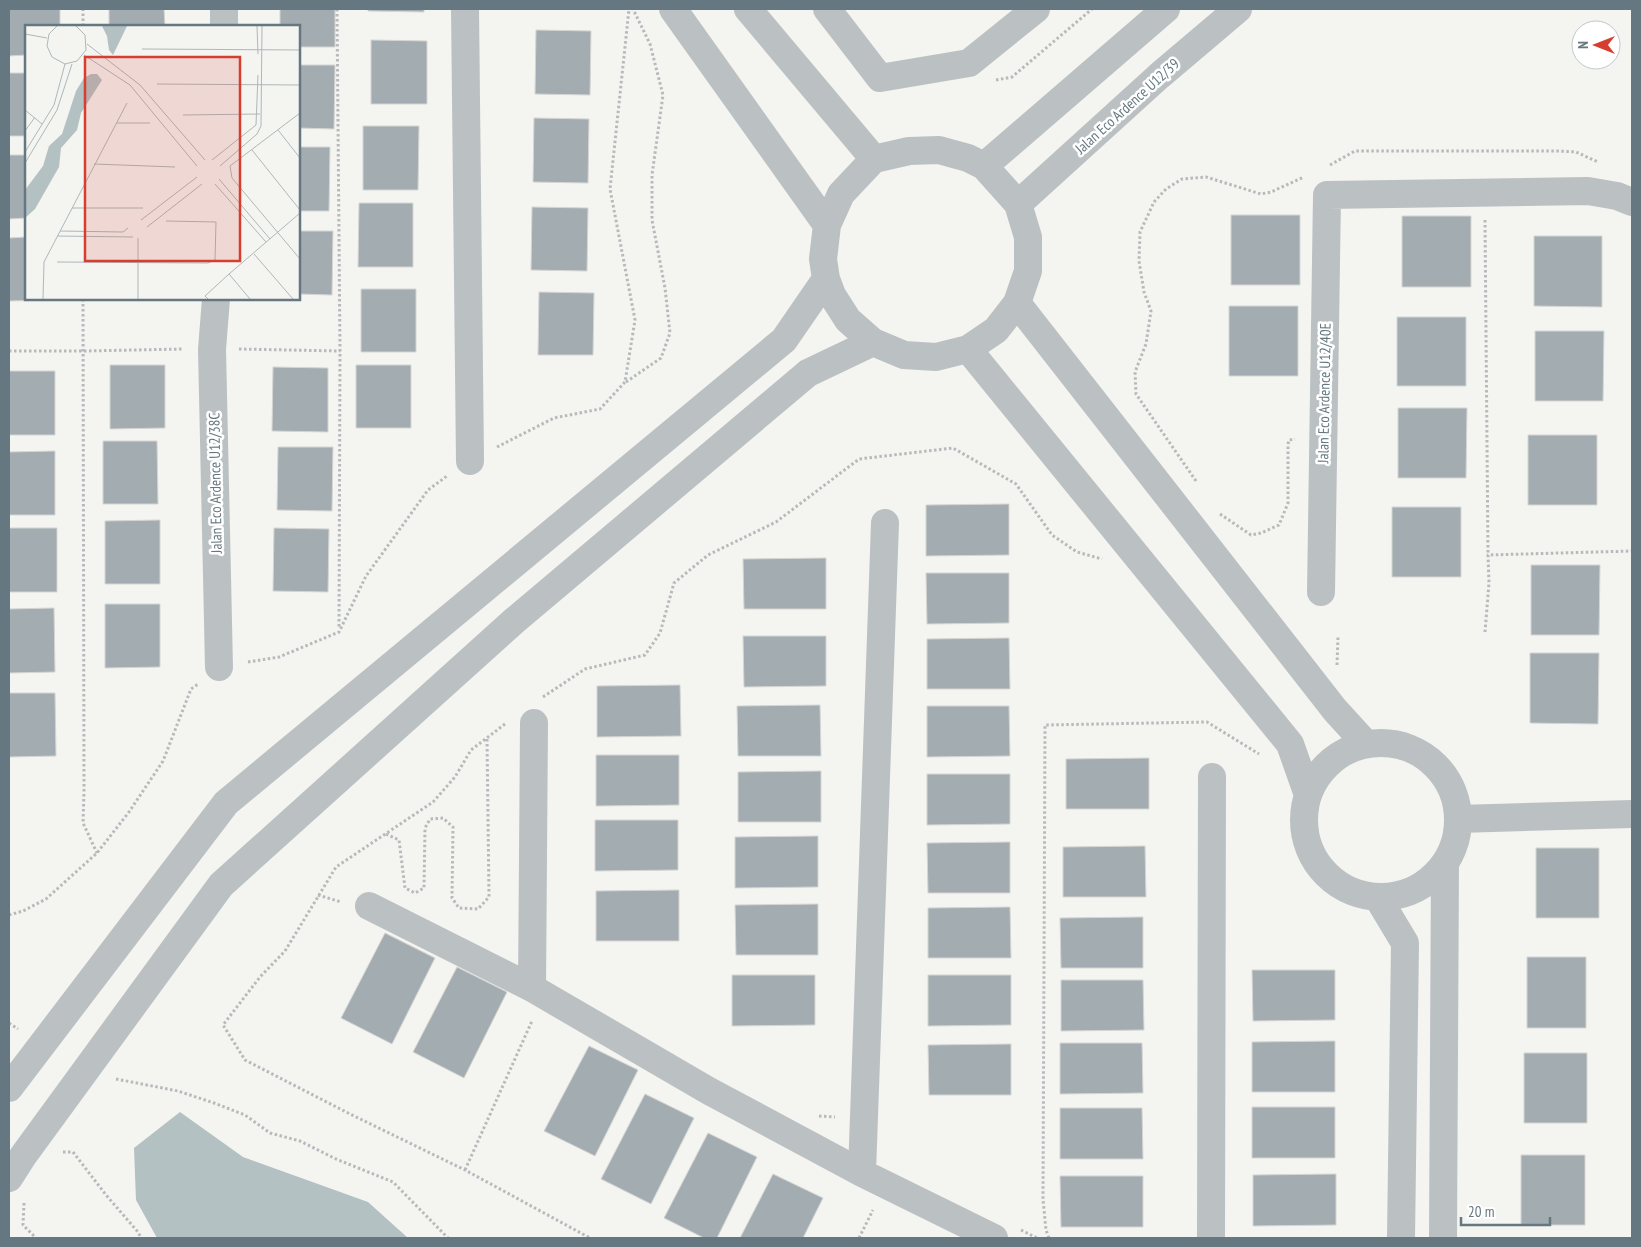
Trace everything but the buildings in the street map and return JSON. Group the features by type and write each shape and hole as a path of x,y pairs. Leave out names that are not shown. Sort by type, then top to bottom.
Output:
{"street":[{"path":"224,9 224,25"},
{"path":"464,9 470,461"},
{"path":"673,9 827,225"},
{"path":"748,9 874,159"},
{"path":"827,9 880,78 969,63 1036,9"},
{"path":"984,166 1166,9"},
{"name":"Jalan Eco Ardence U12/39","path":"1018,204 1159,76 1238,9"},
{"path":"939,150 968,158 984,166 1018,204 1028,237 1028,271 1017,303 996,330 968,348 936,357 904,355 873,342 848,320 832,295 826,279 823,258 827,225 842,194 874,159 910,151 939,150"},
{"path":"1319,184 1484,193 1588,191 1616,196 1632,202"},
{"name":"Jalan Eco Ardence U12/40E","path":"1319,184 1324,437 1321,592"},
{"path":"9,1088 226,802 784,340 826,279"},
{"name":"Jalan Eco Ardence U12/38C","path":"216,300 212,348 219,667"},
{"path":"1017,303 1335,710 1366,744"},
{"path":"9,1178 16,1152 220,885 514,621 808,373 873,342"},
{"path":"968,348 1290,744 1308,795"},
{"path":"862,1173 885,523"},
{"path":"527,715 538,991"},
{"path":"1386,742 1406,746 1424,755 1439,769 1450,786 1456,804 1458,819 1454,845 1445,863 1432,878 1415,890 1396,896 1378,898 1356,894 1338,885 1319,865 1312,854 1305,835 1304,815 1308,795 1317,777 1330,762 1347,750 1366,744 1386,742"},
{"path":"1211,1238 1212,778"},
{"path":"1458,819 1632,814"},
{"path":"1443,1238 1445,863"},
{"path":"1378,898 1405,943 1401,1238"},
{"path":"369,906 538,991 709,1091 862,1173 994,1238"}],"path":[{"path":"83,9 83,25"},
{"path":"337,9 340,632"},
{"path":"625,382 635,320 610,189 629,9"},
{"path":"9,915 23,911 46,899 97,853 129,812 163,761 191,689 219,667 279,657 340,632 366,576 428,490 470,461 554,418 600,408 625,382 661,358 670,333 665,288 652,220 652,175 663,95 650,44 633,9"},
{"path":"1327,166 1355,151 1559,151 1576,152 1603,164"},
{"path":"1175,506 1198,484 1136,394 1135,372 1146,344 1151,311 1144,292 1140,261 1140,232 1154,202 1166,189 1182,179 1206,177 1261,194 1319,184"},
{"path":"1484,193 1489,583 1485,632"},
{"path":"83,300 83,823 97,853"},
{"path":"9,351 83,352 212,348 340,351"},
{"path":"1216,511 1250,536 1261,534 1279,525 1288,503 1289,440 1324,437"},
{"path":"590,1238 465,1170 244,1060 223,1025 260,977 285,951 336,867 433,802 455,778 471,750 487,738 527,715 585,669 645,656 660,633 674,583 708,555 776,522 859,459 953,448 1016,484 1052,536 1077,552 1101,560 1129,546"},
{"path":"1488,555 1632,551"},
{"path":"1335,710 1338,637"},
{"path":"1049,1238 1046,1230 1043,1200 1045,725 1208,722 1263,757 1290,744"},
{"path":"386,834 399,840 405,888 415,893 424,888 425,828 430,819 443,818 454,827 452,898 459,908 478,909 489,898 487,738"},
{"path":"465,1170 538,991"},
{"path":"110,1078 178,1091 214,1103 245,1115 270,1133 300,1141 336,1159 393,1182 448,1238"},
{"path":"58,1151 73,1152 141,1238"}],"shaded area":[{"path":"180,1112 243,1157 368,1202 408,1238 157,1238 136,1200 134,1148"}]}
